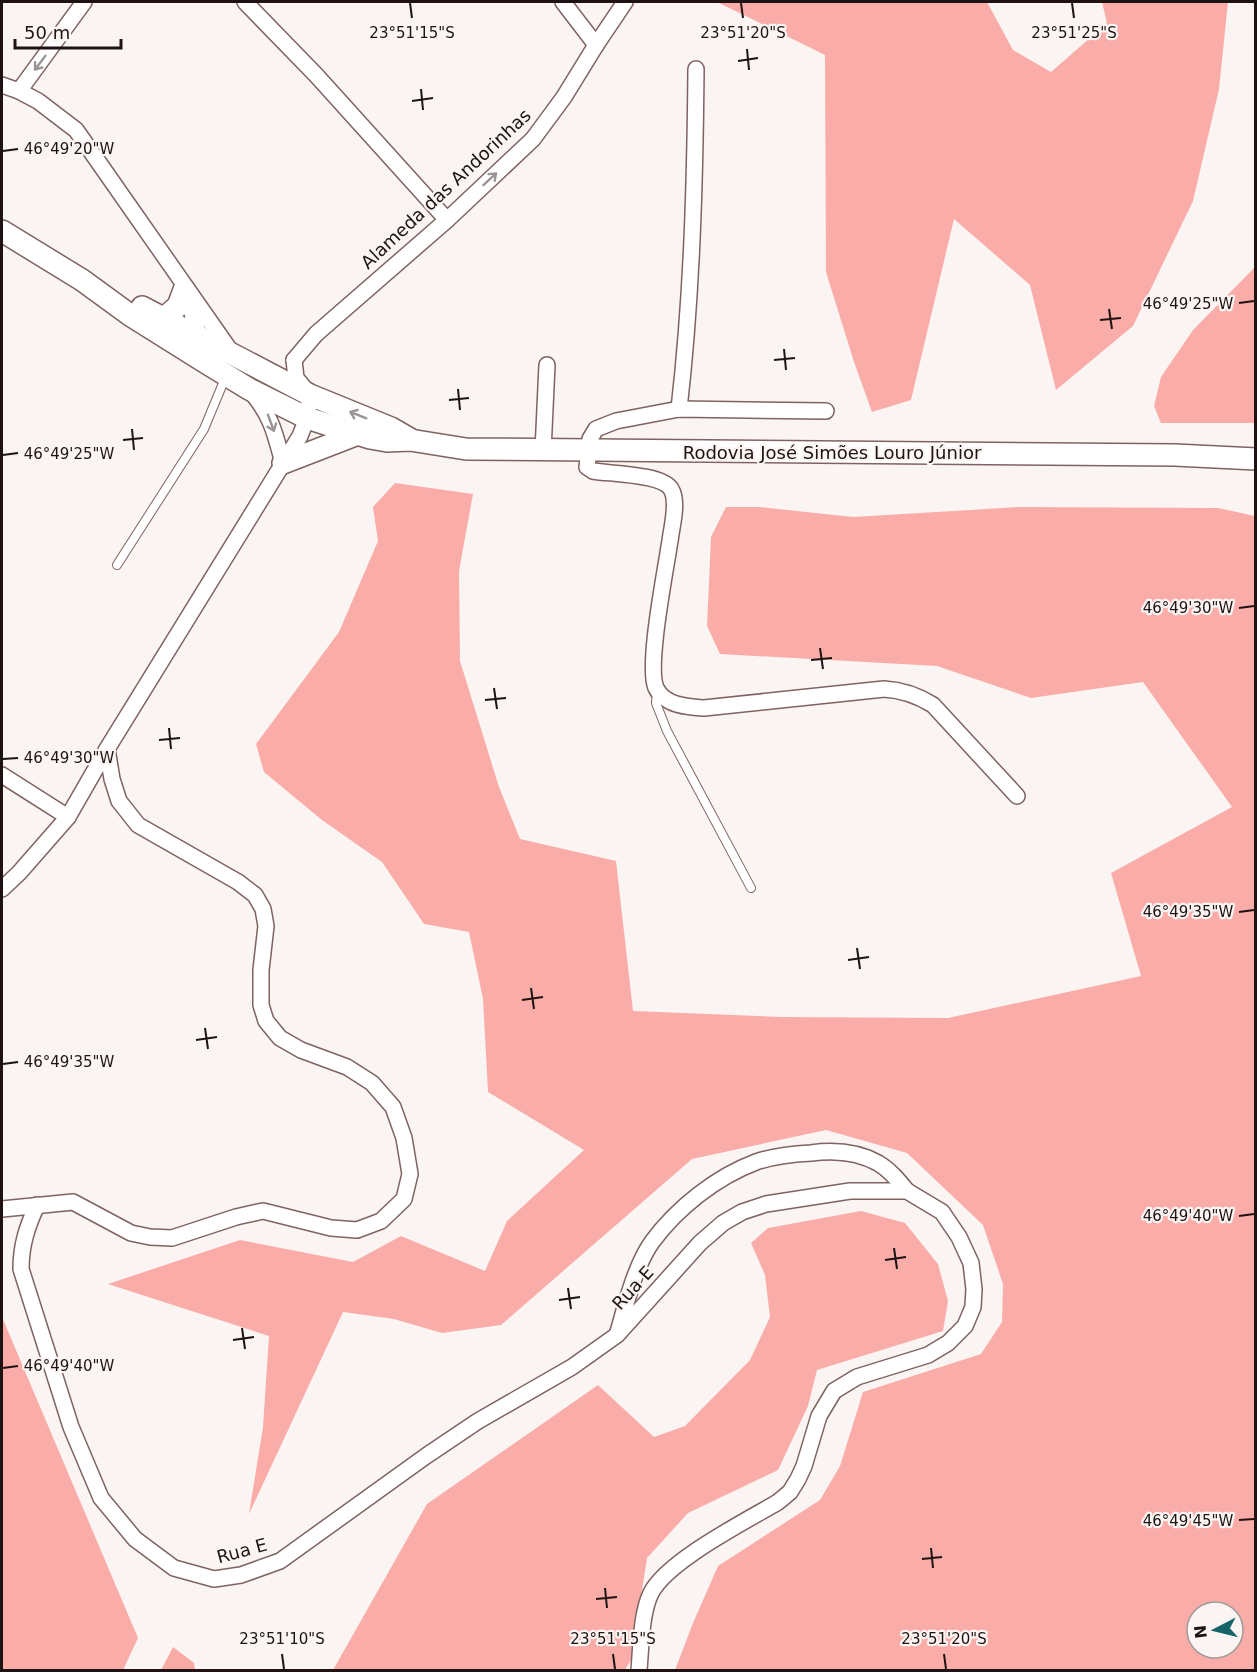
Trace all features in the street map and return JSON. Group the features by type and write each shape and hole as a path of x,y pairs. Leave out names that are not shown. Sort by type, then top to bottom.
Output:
{"main road":[{"name":"Rodovia José Simões Louro Júnior","path":"2,231 82,280 130,315 205,362 259,368 310,395 391,428 410,440"},
{"name":"Rodovia José Simões Louro Júnior","path":"82,280 124,298 200,339 230,366 249,389 307,418 358,435 387,441 410,440 466,449 587,452 1175,455 1256,459"},
{"path":"163,319 178,306 184,285"},
{"path":"283,463 358,435"}],"street":[{"path":"19,91 84,2"},
{"path":"245,2 323,83 447,220"},
{"path":"563,2 596,45"},
{"name":"Alameda das Andorinhas","path":"294,360 316,334 447,220 533,139 564,97 626,2"},
{"path":"679,409 686,350 692,254 696,69"},
{"path":"2,85 19,91 59,115 76,130 184,285 230,366"},
{"path":"184,285 205,362"},
{"path":"2,889 20,873 68,817 107,749 300,436 307,418 310,395 296,378 294,360 277,366 259,368 249,389 264,407 272,422 283,463"},
{"path":"543,451 547,365"},
{"path":"826,411 679,409 616,421 596,429 590,439 587,467 593,471 662,481 671,488 675,499 654,651 653,674 657,689 668,700 682,706 704,708 884,689 902,690 917,695 933,705 1017,796"},
{"path":"2,1209 73,1202 131,1233 150,1237 172,1238 236,1217 263,1211 331,1228 357,1230 381,1221 404,1199 410,1174 404,1138 393,1107 372,1083 347,1067 301,1050 280,1038 266,1021 261,1005 261,970 266,926 262,909 255,895 238,882 138,825 119,801 112,779 107,749"},
{"path":"2,775 68,817"},
{"path":"617,1335 629,1290 650,1244 673,1217 698,1195 726,1177 757,1162 828,1151 851,1154 877,1162 893,1174 907,1191 942,1212 959,1237 971,1263 974,1289 973,1307 965,1326 948,1343 928,1355 857,1377 834,1391 819,1416 804,1466 790,1492 778,1502 682,1560 660,1579 651,1594 646,1610 639,1671"},
{"name":"Rua E","path":"37,1205 25,1231 21,1269 71,1427 101,1498 135,1539 174,1568 214,1580 241,1575 280,1562 478,1421 572,1367 617,1335 700,1243 723,1223 742,1212 786,1200 850,1191 907,1191"}],"lane":[{"path":"117,565 204,429 230,366"},
{"path":"657,689 656,703 667,731 751,888"}],"shaded area":[{"path":"717,2 987,2 1013,50 1051,72 1107,23 1102,2 1228,2 1219,89 1193,201 1133,326 1056,390 1030,285 954,219 911,400 872,412 826,272 825,55"},
{"path":"1255,267 1255,423 1161,423 1154,406 1161,377 1193,330"},
{"path":"395,483 473,494 459,571 460,661 499,787 520,839 616,861 633,1011 783,1017 948,1018 1141,976 1111,873 1232,807 1143,682 1031,698 937,666 720,654 707,626 711,537 726,507 759,507 853,517 1020,507 1218,508 1255,516 1255,1670 675,1670 718,1566 820,1500 840,1466 863,1392 981,1354 1002,1322 1003,1284 983,1225 907,1153 826,1130 692,1159 501,1325 442,1333 394,1319 343,1312 249,1514 263,1427 269,1336 108,1284 240,1240 353,1262 401,1236 485,1271 507,1221 584,1150 488,1092 483,999 469,932 424,924 382,862 322,820 264,772 256,744 339,632 378,541 373,507"},
{"path":"861,1211 905,1223 938,1264 948,1301 943,1331 817,1370 808,1406 778,1470 688,1513 647,1558 631,1660 625,1670 333,1670 427,1504 598,1385 654,1437 685,1426 750,1360 770,1317 765,1275 751,1243 768,1228"},
{"path":"2,1317 138,1638 123,1670 2,1670"},
{"path":"173,1647 194,1663 195,1670 161,1670"}]}
